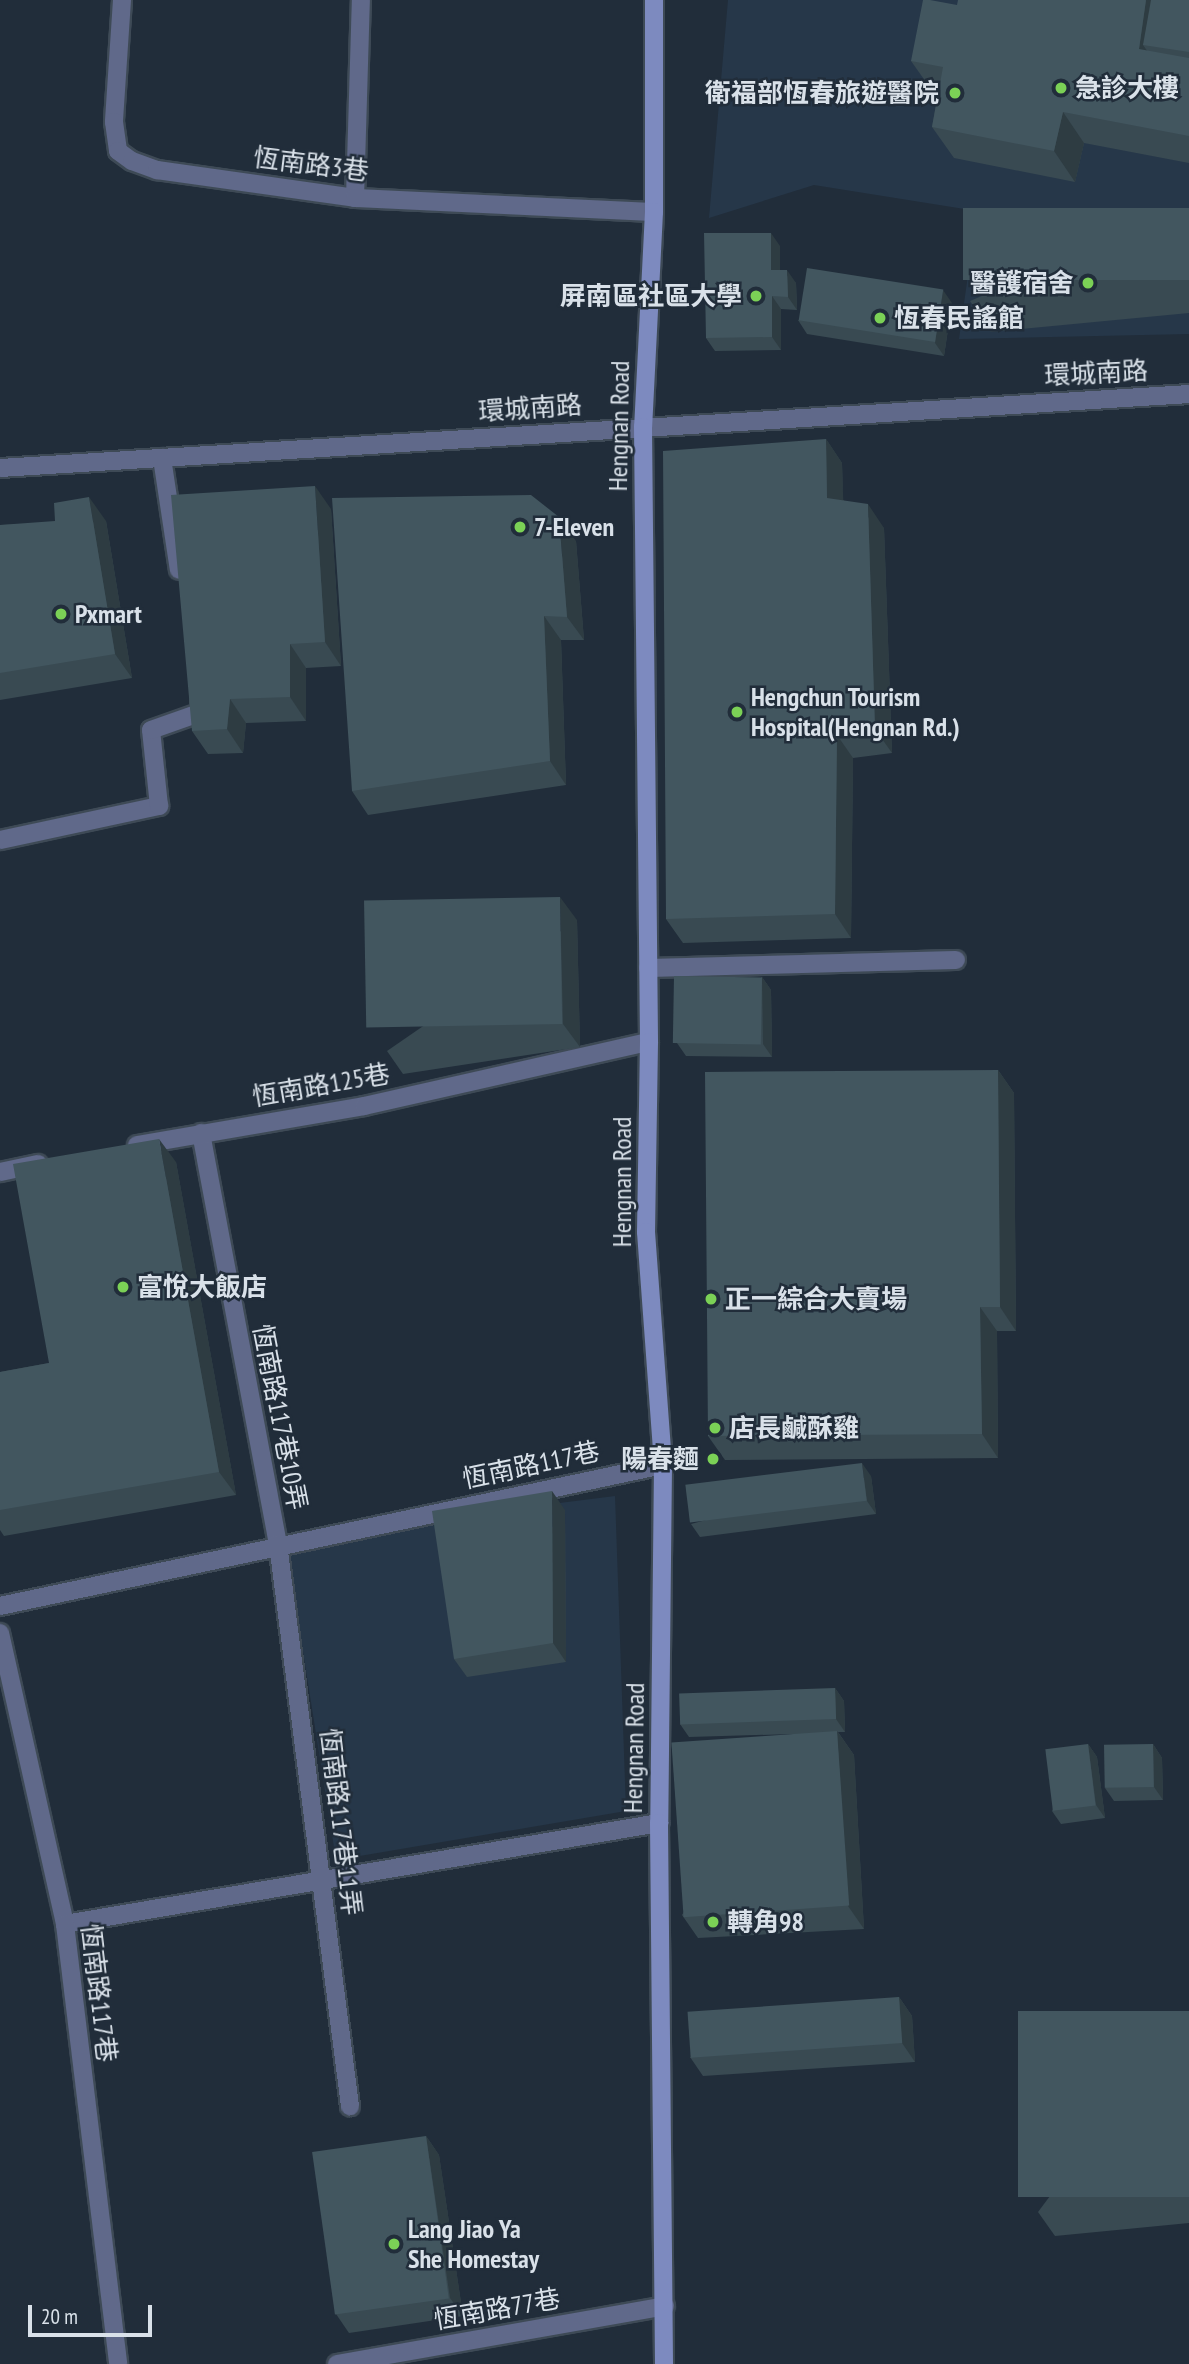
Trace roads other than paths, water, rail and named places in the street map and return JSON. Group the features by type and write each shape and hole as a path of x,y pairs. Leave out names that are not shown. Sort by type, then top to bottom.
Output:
{"street":[{"name":"恆南路3巷","path":"122,0 114,122 118,151 132,161 157,170 355,198 654,212"},
{"path":"355,198 361,0"},
{"name":"Hengnan Road","path":"654,0 654,212 643,427 649,968 646,1232 663,1465 659,1823 666,2306 664,2364"},
{"name":"環城南路","path":"0,468 1189,394"},
{"path":"162,458 183,592"},
{"path":"0,840 159,806 150,730 202,712 197,686"},
{"path":"649,968 956,960"},
{"name":"恆南路125巷","path":"120,1149 364,1105 649,1042"},
{"name":"恆南路117巷10弄","path":"201,1133 278,1544"},
{"path":"0,1172 54,1161"},
{"name":"恆南路117巷","path":"0,1606 278,1544 663,1465"},
{"name":"恆南路117巷11弄","path":"278,1544 350,2106"},
{"name":"恆南路117巷","path":"0,1633 65,1924 118,2364"},
{"path":"65,1924 659,1823"},
{"name":"恆南路77巷","path":"337,2364 666,2306"}],"place":[{"name":"急診大樓","path":"1061,88"},
{"name":"衛福部恆春旅遊醫院","path":"955,93"},
{"name":"醫護宿舍","path":"1088,283"},
{"name":"屏南區社區大學","path":"756,296"},
{"name":"恆春民謠館","path":"880,318"},
{"name":"7-Eleven","path":"520,527"},
{"name":"Pxmart","path":"61,614"},
{"name":"Hengchun Tourism Hospital(Hengnan Rd.)","path":"737,712"},
{"name":"富悅大飯店","path":"123,1287"},
{"name":"正一綜合大賣場","path":"711,1299"},
{"name":"店長鹹酥雞","path":"715,1428"},
{"name":"陽春麵","path":"713,1459"},
{"name":"轉角98","path":"713,1922"},
{"name":"Lang Jiao Ya She Homestay","path":"394,2244"}]}
